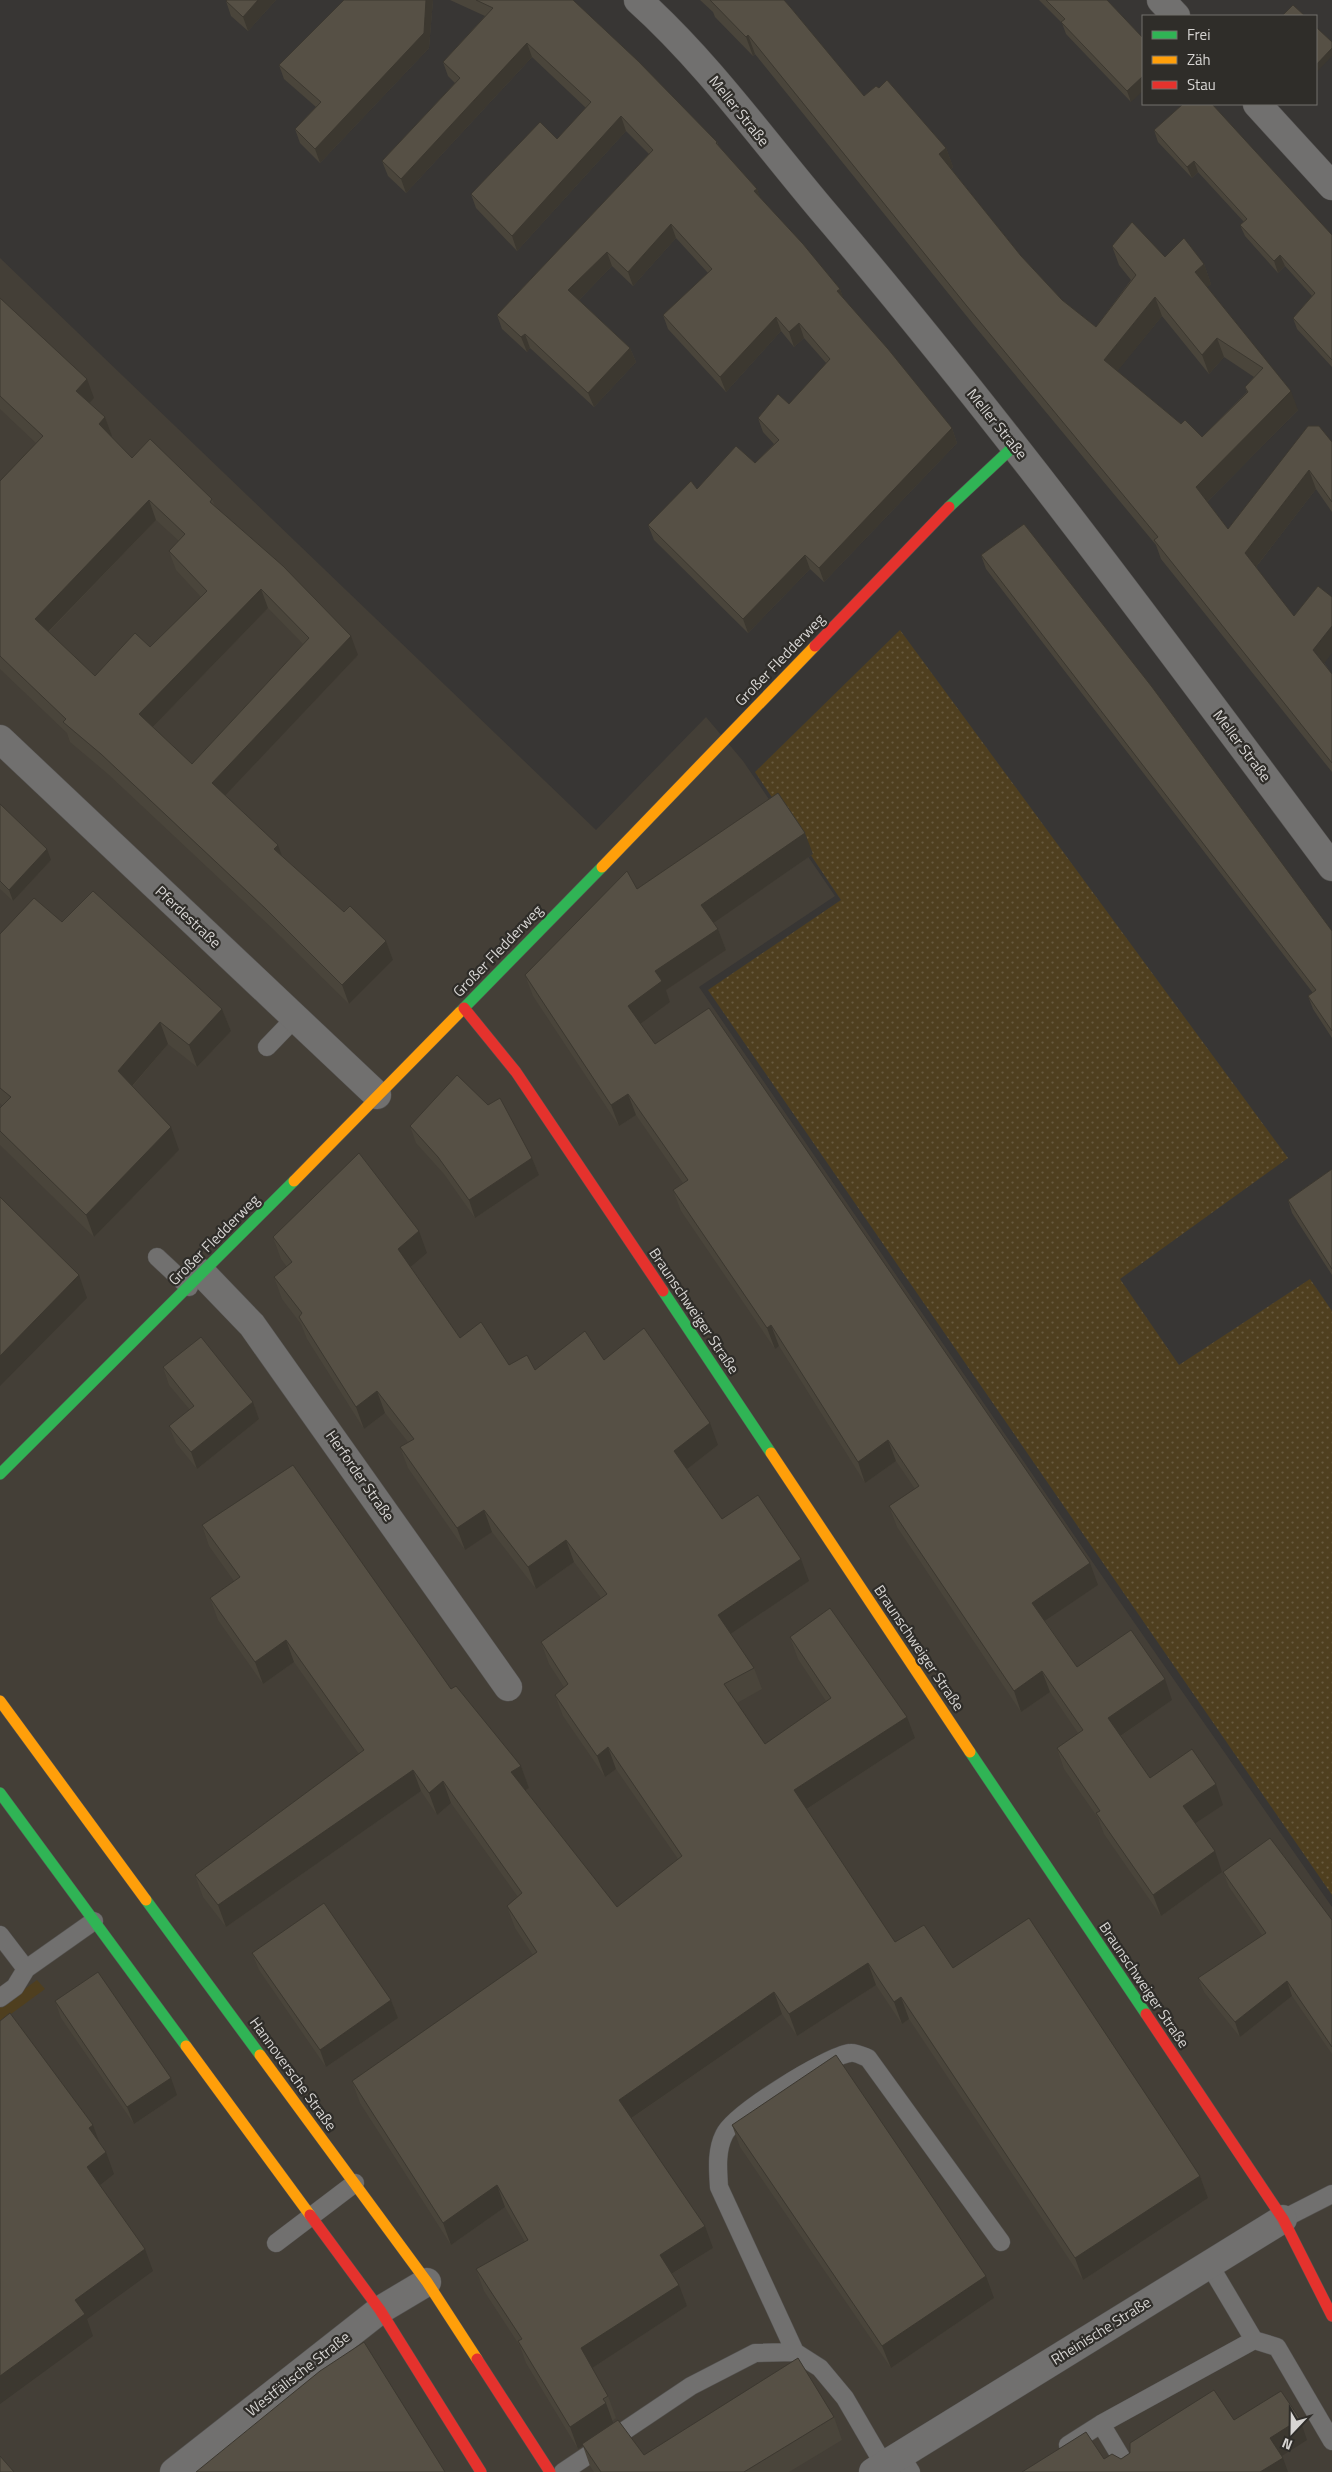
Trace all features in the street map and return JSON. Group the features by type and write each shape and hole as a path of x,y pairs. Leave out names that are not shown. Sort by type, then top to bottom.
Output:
{"street":[{"name":"Meller Straße","path":"638,0 677,35 844,235 1014,446 1332,867"},
{"path":"1161,0 1175,15"},
{"path":"1257,105 1332,186"},
{"name":"Großer Fledderweg","path":"0,1474 67,1405 196,1280 464,1008 958,498 1014,446"},
{"name":"Pferdestraße","path":"0,739 377,1095"},
{"name":"Braunschweiger Straße","path":"464,1008 516,1072 1283,2219 1332,2316"},
{"name":"Herforder Straße","path":"196,1280 252,1325 508,1687"},
{"name":"Hannoversche Straße","path":"0,1701 427,2282 550,2472"},
{"path":"0,1793 380,2310 481,2472"},
{"name":"Rheinische Straße","path":"892,2466 1283,2219"},
{"name":"Westfälische Straße","path":"174,2472 380,2310 427,2282"}],"lane":[{"path":"268,1048 295,1018"},
{"path":"157,1256 196,1280"},
{"path":"0,1998 15,1987 26,1969 94,1921"},
{"path":"0,1935 26,1969"},
{"path":"892,2466 845,2398 820,2368 795,2352 720,2187 717,2159 724,2134 746,2111 831,2058 852,2052 868,2058 1000,2242"},
{"path":"276,2243 355,2184"},
{"name":"Rheinische Straße","path":"1283,2219 1332,2194"},
{"path":"1209,2264 1254,2340 1277,2347 1332,2441"},
{"path":"1051,2456 1101,2424 1254,2340"},
{"path":"563,2472 691,2386 755,2354 795,2352"},
{"path":"1101,2424 1128,2469"}],"shaded area":[{"path":"0,258 596,830 706,717 743,761 835,896 699,987 1113,1592 1332,1907 1332,2472 0,2472"},
{"path":"900,630 1288,1158 1120,1279 1179,1365 1310,1279 1332,1311 1332,1895 708,990 841,900 755,772"},
{"path":"37,1980 45,1989 0,2022 0,2007"}],"building":[{"path":"227,0 258,0 243,17"},
{"path":"344,0 426,0 424,33 315,149 295,129 321,102 279,65"},
{"path":"476,0 573,0 638,61 717,142 757,189 754,191 803,244 840,289 837,291 888,349 952,428 819,568 805,555 743,619 648,525 691,481 697,489 736,446 755,463 779,440 758,418 778,394 789,404 830,359 799,323 789,332 776,317 720,377 663,315 712,269 671,224 628,272 607,252 568,290 630,348 588,393 525,334 521,337 497,315 653,150 621,116 512,236 471,194 540,122 557,139 591,102 527,43 401,179 382,161 460,78 443,62 493,8"},
{"path":"710,0 784,0 864,96 876,86 879,88 887,80 946,148 939,154 1021,256 1062,300 1096,327 1136,275 1112,246 1132,222 1165,257 1184,238 1204,264 1195,272 1291,391 1196,487 1228,529 1308,426 1319,426 1332,442 1332,502 1309,470 1245,553 1294,616 1318,586 1332,597 1332,626 1313,650 1332,674 1332,763 1154,540 1158,537 966,305 748,35 746,37","holes":["1155,297 1202,355 1217,338 1263,368 1245,387 1248,392 1202,437 1185,420 1181,424 1104,360"]},
{"path":"1046,0 1107,0 1142,37 1142,77 1127,91 1061,22 1065,19"},
{"path":"1293,5 1304,15 1283,15"},
{"path":"1317,28 1332,42 1332,48 1317,64"},
{"path":"1182,105 1213,105 1332,235 1332,360 1293,318 1315,293 1280,255 1274,261 1240,225 1247,219 1194,161 1187,167 1154,130"},
{"path":"0,298 87,379 76,391 105,417 99,424 132,458 150,439 212,499 210,502 283,566 351,636 212,783 278,845 274,849 344,912 350,906 386,941 342,985 266,909 101,754 63,722 66,719 0,656 0,481 43,436 0,396","holes":["149,500 185,534 169,551 207,591 150,647 135,633 95,676 35,619","261,589 309,638 192,764 139,714"]},
{"path":"1024,524 1152,687 1332,931 1332,1031 1308,996 1316,990 981,555"},
{"path":"778,793 805,833 701,905 718,929 655,971 662,981 628,1006 655,1044 709,1008 1090,1563 1032,1603 1077,1667 1131,1630 1165,1679 1108,1718 1150,1778 1192,1749 1216,1784 1183,1806 1215,1851 1153,1895 1096,1813 1100,1811 1057,1748 1083,1730 1042,1671 1014,1691 889,1506 919,1486 888,1440 858,1462 771,1325 767,1328 673,1190 688,1180 628,1094 611,1105 525,975 627,871 637,889"},
{"path":"0,804 47,849 9,890 0,881"},
{"path":"93,891 222,1009 189,1045 160,1022 118,1071 171,1127 86,1215 0,1131 0,1108 11,1097 0,1088 0,934 34,898 62,922"},
{"path":"457,1075 488,1105 500,1098 532,1158 469,1200 438,1157 410,1126"},
{"path":"359,1153 419,1231 398,1249 460,1338 481,1322 509,1365 527,1355 535,1370 585,1331 604,1360 644,1328 710,1423 674,1451 722,1519 758,1495 801,1559 718,1615 754,1668 724,1684 765,1744 831,1698 790,1637 830,1608 907,1717 794,1790 895,1942 924,1925 953,1968 1029,1918 1200,2176 1075,2258 901,1997 894,2002 868,1963 789,2014 774,1992 619,2100 705,2226 660,2255 679,2285 581,2348 608,2396 603,2399 606,2403 570,2427 518,2341 522,2339 476,2269 528,2240 497,2185 443,2223 352,2081 537,1952 507,1906 522,1893 443,1781 429,1793 413,1770 218,1905 195,1875 364,1750 286,1640 255,1662 210,1598 240,1577 202,1525 293,1465 451,1689 456,1686 521,1766 511,1772 617,1907 682,1856 608,1747 597,1756 555,1695 568,1684 541,1642 607,1594 566,1540 528,1567 484,1510 457,1528 400,1447 414,1439 377,1391 356,1407 299,1317 302,1313 274,1277 292,1262 273,1237"},
{"path":"1332,1169 1332,1269 1288,1200"},
{"path":"0,1197 79,1275 0,1356"},
{"path":"201,1337 253,1402 191,1452 169,1426 194,1406 163,1367"},
{"path":"1270,1838 1332,1920 1332,2047 1287,1981 1235,2022 1198,1978 1266,1933 1223,1872"},
{"path":"324,1903 391,2000 320,2050 252,1953"},
{"path":"98,1972 171,2078 127,2107 55,2001"},
{"path":"10,2013 93,2125 89,2128 106,2152 87,2167 145,2249 75,2300 85,2314 0,2376 0,2021"},
{"path":"836,2055 986,2276 882,2346 732,2125"},
{"path":"364,2342 445,2472 196,2472 320,2371"},
{"path":"798,2358 834,2417 744,2472 601,2472 582,2444 618,2420 644,2455"},
{"path":"1214,2390 1234,2420 1281,2391 1300,2419 1270,2438 1283,2458 1260,2472 1022,2472 1086,2432 1104,2459 1112,2454 1121,2459 1130,2453 1130,2443"},
{"path":"0,2456 14,2472 0,2472"}],"traffic: fast":[{"path":"949,507 1014,446"},
{"path":"460,1012 602,867"},
{"path":"0,1474 294,1181"},
{"path":"663,1291 771,1453"},
{"path":"970,1752 1146,2014"},
{"path":"0,1793 186,2046"},
{"path":"146,1900 260,2055"}],"traffic: slow":[{"path":"602,867 815,646"},
{"path":"294,1181 460,1012"},
{"path":"771,1453 970,1752"},
{"path":"0,1701 146,1900"},
{"path":"186,2046 310,2215"},
{"path":"260,2055 427,2282 477,2359"}],"traffic: jam":[{"path":"815,646 949,507"},
{"path":"464,1008 516,1072 663,1291"},
{"path":"1146,2014 1283,2219 1332,2316"},
{"path":"310,2215 380,2310 481,2472"},
{"path":"477,2359 550,2472"}]}
